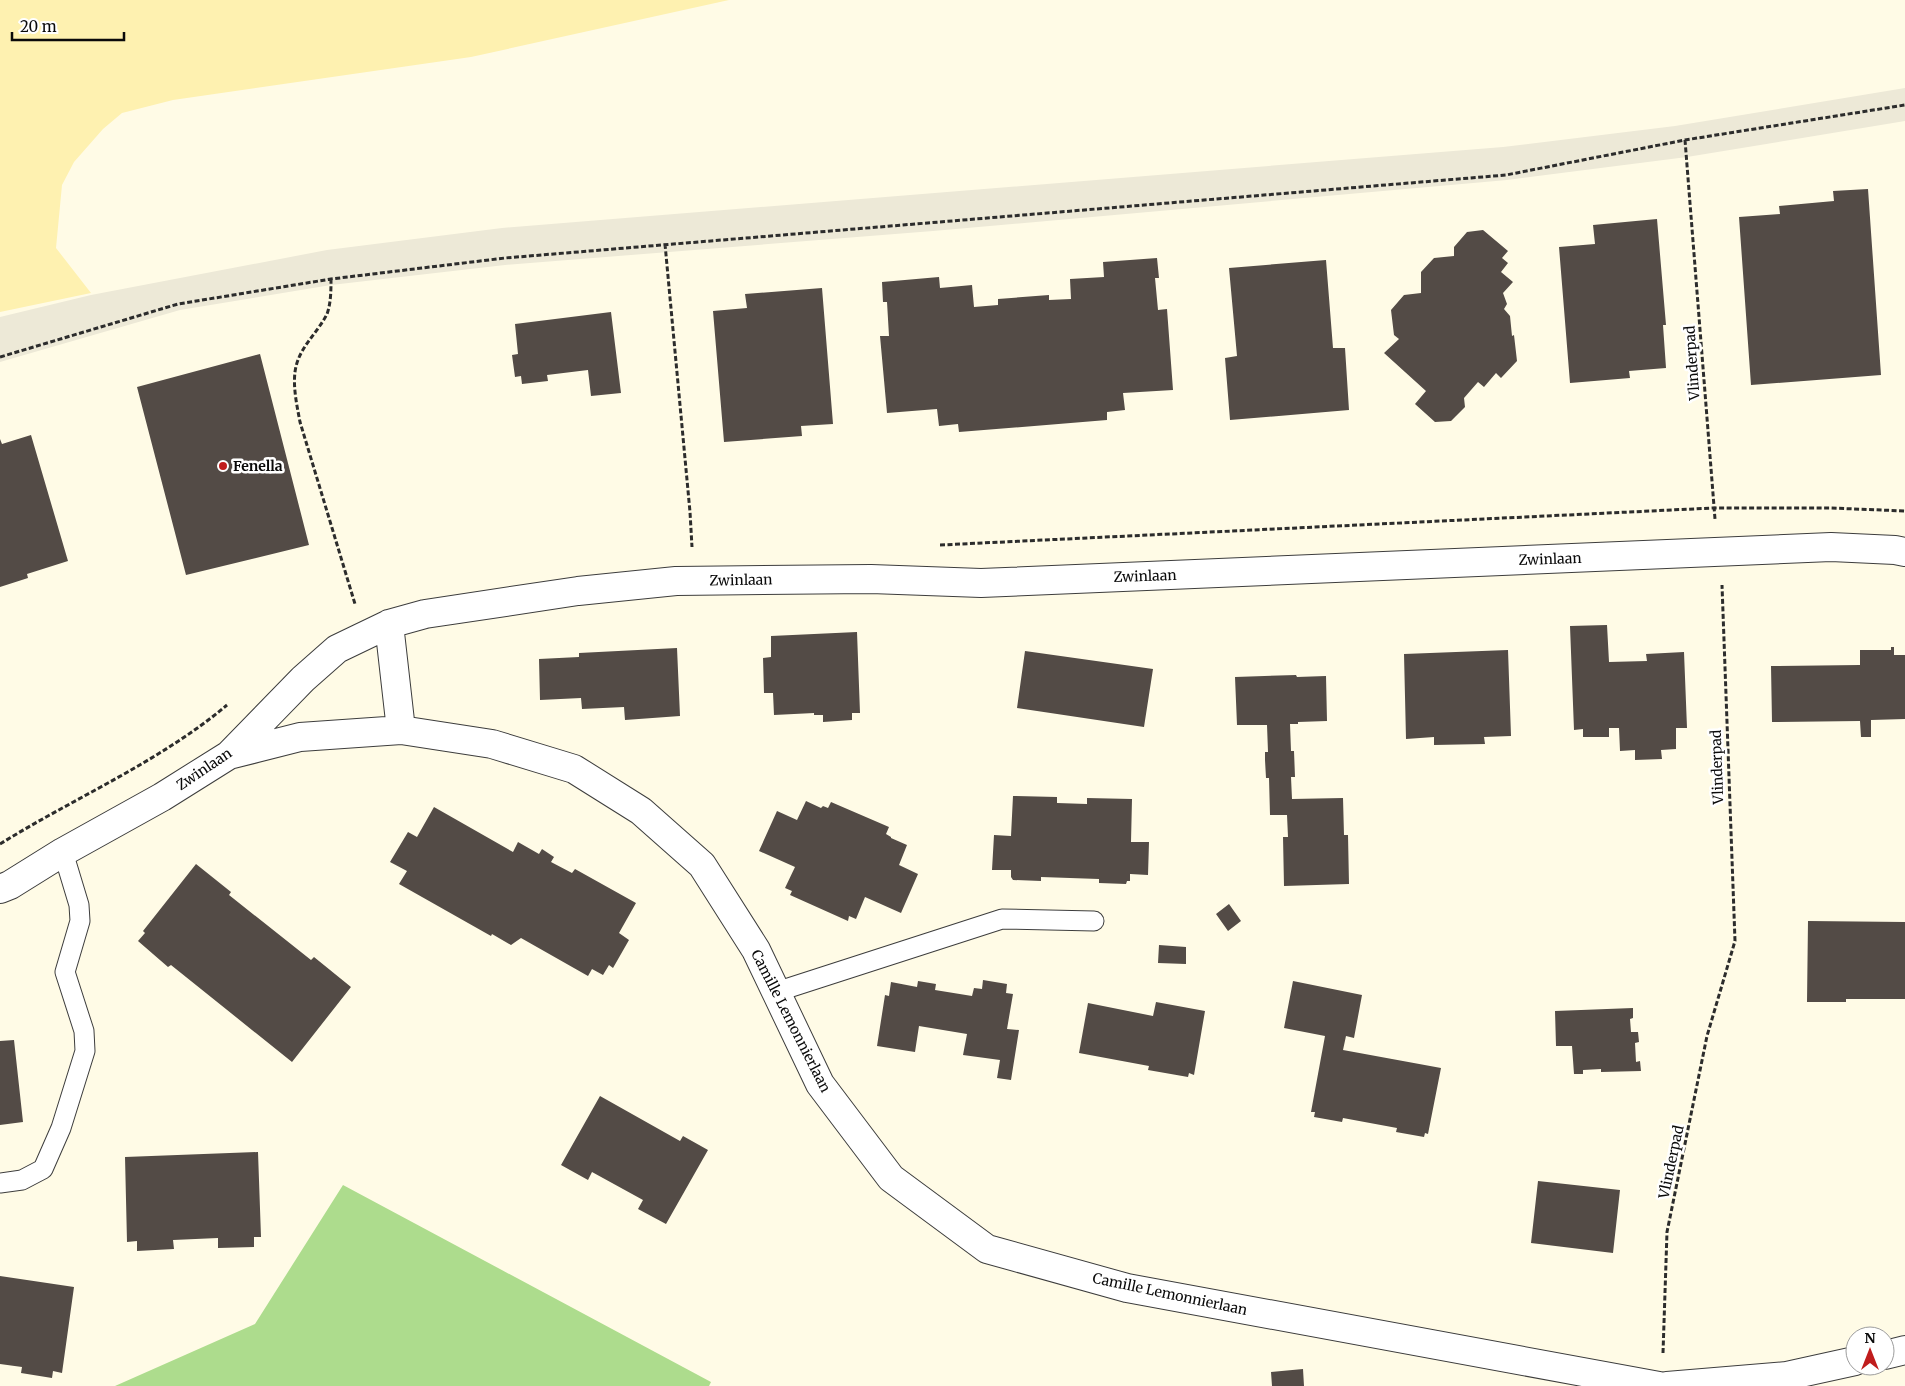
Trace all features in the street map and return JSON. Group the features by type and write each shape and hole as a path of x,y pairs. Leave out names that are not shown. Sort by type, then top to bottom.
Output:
{"street":[{"name":"Zwinlaan","path":"0,889 162,797 229,756 304,679 337,649 389,624 425,614 578,591 676,581 871,579 981,583 1831,547 1905,552"},
{"path":"389,624 402,730"},
{"name":"Camille Lemonnierlaan","path":"229,756 300,737 402,730 492,744 574,769 641,811 702,865 756,950 820,1084 891,1178 987,1250 1127,1288 1659,1386"},
{"path":"1667,1386 1787,1376 1845,1363"}],"lane":[{"path":"0,1182 22,1180 43,1169 62,1128 86,1052 84,1031 65,972 80,921 79,905 63,852"},
{"path":"776,992 1002,919 1094,921"}],"path":[{"path":"0,357 178,304 331,279 504,258 1506,175 1685,140 1905,105"},
{"name":"Vlinderpad","path":"1662,1357 1667,1232 1707,1036 1734,941 1721,552 1712,508 1685,140"},
{"path":"665,244 692,549"},
{"path":"331,279 331,298 327,314 299,356 295,372 295,392 300,422 356,606"}],"green space":[{"path":"343,1185 711,1382 709,1386 115,1386 255,1324"}],"sand":[{"path":"0,0 729,0 471,57 173,100 122,113 103,129 74,162 62,185 56,248 91,293 0,312"}],"shaded area":[{"path":"1905,88 1905,121 1687,157 1507,180 933,231 505,265 331,285 180,310 0,362 0,317 91,295 327,250 502,228 1503,147 1675,126"}],"building":[{"path":"1868,189 1881,375 1751,385 1739,217 1780,214 1779,206 1834,201 1833,191"},
{"path":"1657,219 1666,325 1663,325 1666,368 1629,371 1630,378 1570,383 1559,247 1595,244 1593,225"},
{"path":"1483,230 1508,251 1502,258 1508,263 1501,272 1513,282 1503,293 1507,304 1504,309 1510,316 1517,361 1501,378 1496,373 1484,387 1478,382 1464,398 1465,407 1451,421 1435,422 1415,404 1426,391 1384,353 1399,339 1394,335 1391,310 1404,295 1421,293 1421,272 1434,258 1454,256 1454,247 1467,232"},
{"path":"1157,258 1159,278 1155,278 1158,310 1167,309 1173,390 1123,393 1125,410 1107,412 1107,420 959,432 958,424 939,426 937,409 887,413 880,336 889,336 887,302 883,302 882,282 939,277 940,288 972,285 974,307 998,305 998,299 1049,295 1049,300 1071,299 1070,279 1104,277 1103,262"},
{"path":"1326,260 1333,348 1345,348 1349,410 1230,420 1225,358 1237,356 1229,268"},
{"path":"822,288 833,424 801,426 802,436 724,442 713,311 747,308 745,294"},
{"path":"611,312 621,393 591,396 588,370 547,375 548,381 522,384 521,376 515,377 512,355 518,354 515,324"},
{"name":"Fenella","path":"260,354 309,545 186,575 137,387"},
{"path":"31,435 68,561 27,574 28,578 0,587 0,439 2,444"},
{"path":"1607,625 1609,662 1647,661 1646,654 1684,652 1687,728 1676,728 1676,749 1661,750 1662,759 1635,760 1635,750 1620,751 1619,728 1609,728 1609,737 1583,737 1583,729 1574,730 1570,626"},
{"path":"857,632 860,713 852,713 852,720 823,722 823,715 814,715 814,713 774,715 773,693 764,693 763,658 771,657 771,636"},
{"path":"1891,647 1894,647 1894,655 1905,655 1905,719 1871,720 1871,737 1861,737 1860,721 1772,722 1771,666 1860,665 1860,650 1891,650"},
{"path":"677,648 680,716 625,720 624,707 582,709 581,698 540,700 539,659 579,657 579,653"},
{"path":"1508,650 1511,736 1484,737 1485,744 1434,745 1434,737 1406,739 1404,654"},
{"path":"1025,651 1153,669 1144,727 1017,708"},
{"path":"1296,675 1297,677 1326,676 1327,721 1290,724 1291,751 1294,751 1295,777 1291,777 1292,799 1343,798 1344,835 1348,835 1349,884 1284,886 1283,837 1288,837 1287,815 1270,815 1269,778 1266,778 1265,760 1265,752 1268,752 1267,725 1237,725 1235,677"},
{"path":"1013,796 1057,797 1057,803 1087,804 1087,798 1132,799 1131,842 1149,842 1148,875 1130,874 1130,881 1127,881 1126,884 1099,883 1099,879 1041,877 1041,881 1013,880 1011,870 992,870 994,835 1011,836"},
{"path":"806,801 821,808 823,806 828,808 831,802 889,827 886,834 907,845 899,865 918,874 901,913 865,897 856,919 849,916 848,921 790,895 792,891 785,888 795,867 759,851 777,811 797,820"},
{"path":"434,807 513,852 518,842 539,854 542,849 554,857 551,862 572,873 575,869 636,903 619,933 629,940 613,968 609,965 603,975 592,969 588,976 521,938 511,945 492,934 491,936 399,884 407,871 390,862 408,832 417,837"},
{"path":"196,864 231,892 229,895 311,960 314,957 351,987 292,1062 171,965 168,967 138,941 145,933 143,931"},
{"path":"1229,904 1241,921 1228,931 1216,914"},
{"path":"1808,921 1905,922 1905,999 1846,999 1846,1002 1807,1002"},
{"path":"1159,945 1186,947 1186,964 1158,963"},
{"path":"983,980 1007,984 1006,993 1013,994 1007,1029 1019,1030 1011,1080 997,1078 1000,1060 963,1055 967,1034 919,1026 915,1052 877,1046 885,995 889,996 891,982 917,987 918,981 936,984 935,990 972,996 974,988 982,989"},
{"path":"1293,981 1362,995 1354,1038 1346,1036 1343,1050 1441,1068 1428,1134 1425,1133 1424,1137 1396,1132 1397,1128 1343,1118 1342,1122 1314,1117 1315,1112 1311,1112 1325,1036 1284,1028"},
{"path":"1156,1002 1205,1011 1194,1075 1189,1073 1188,1077 1148,1070 1149,1066 1079,1053 1088,1003 1153,1016"},
{"path":"1633,1008 1633,1018 1630,1019 1631,1032 1638,1032 1639,1042 1635,1043 1636,1062 1640,1061 1641,1071 1601,1072 1601,1069 1583,1070 1583,1074 1574,1074 1572,1046 1556,1046 1555,1011"},
{"path":"14,1040 23,1122 0,1125 0,1041"},
{"path":"600,1096 680,1141 683,1136 708,1150 666,1224 638,1209 643,1200 592,1172 588,1180 561,1165"},
{"path":"258,1152 261,1237 254,1237 254,1247 218,1248 218,1238 173,1240 174,1249 137,1251 137,1241 127,1242 125,1157"},
{"path":"1538,1181 1620,1190 1613,1253 1531,1243"},
{"path":"0,1276 74,1287 62,1373 53,1371 52,1378 21,1373 22,1367 0,1364"},
{"path":"1303,1369 1304,1386 1272,1386 1271,1372"}],"place":[{"name":"Fenella","path":"223,466"}]}
